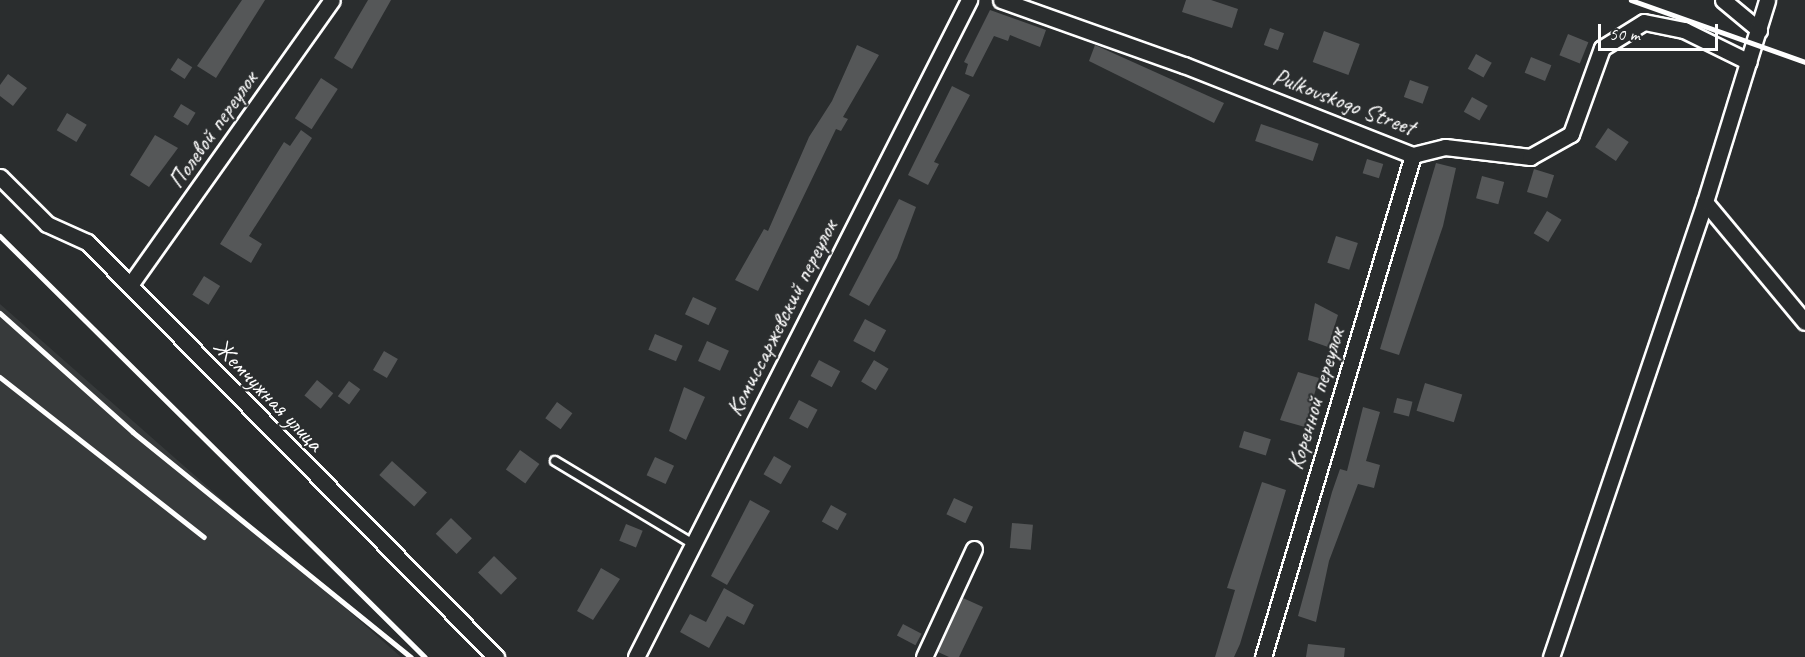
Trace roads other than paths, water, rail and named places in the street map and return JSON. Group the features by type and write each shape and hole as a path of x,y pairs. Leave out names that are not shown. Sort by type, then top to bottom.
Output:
{"street":[{"name":"Полевой переулок","path":"130,285 332,0"},
{"name":"Комиссаржевский переулок","path":"636,657 969,0"},
{"name":"Pulkovskogo Street","path":"1001,0 1184,65 1413,155 1445,147 1530,157 1570,134 1602,48 1644,22 1684,30 1749,62"},
{"path":"1723,0 1759,30"},
{"path":"1551,657 1705,202 1767,0"},
{"name":"Коренной переулок","path":"1263,657 1413,155"},
{"name":"Жемчужная улица","path":"0,177 47,224 87,242 496,657"},
{"path":"1705,202 1805,322"},
{"path":"924,657 974,549"}],"lane":[{"path":"555,461 693,544"}],"railway":[{"path":"1631,0 1805,62"},
{"path":"0,236 425,657"},
{"path":"0,313 133,432 411,657"},
{"path":"0,377 204,537"}]}
